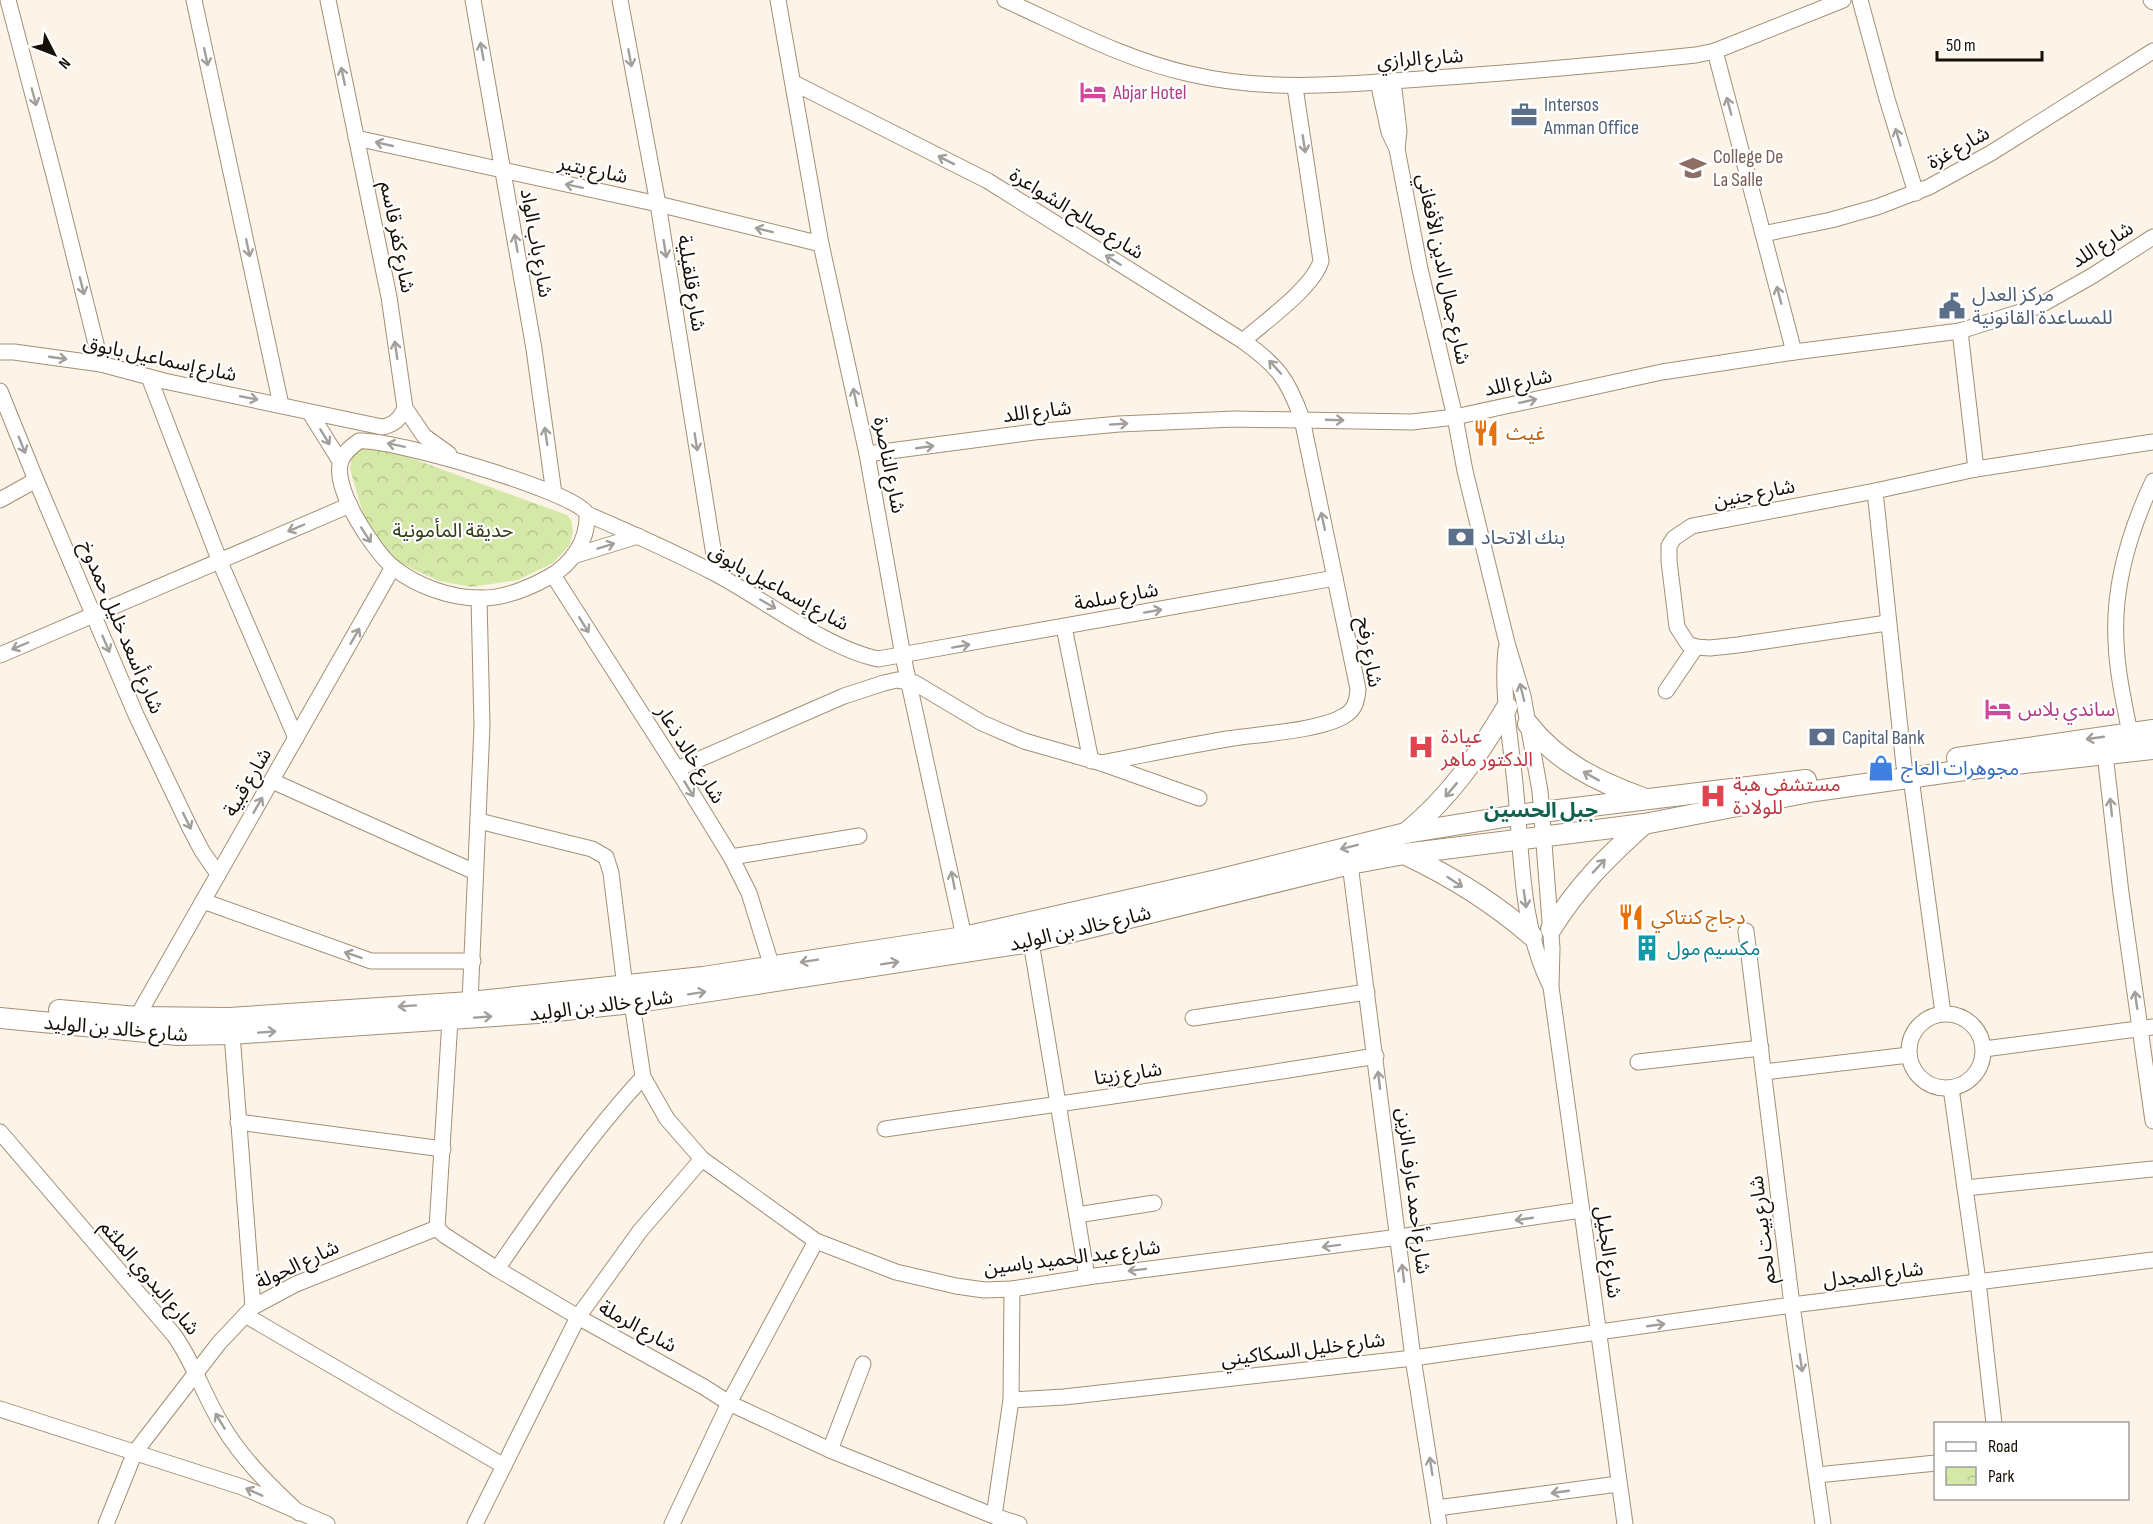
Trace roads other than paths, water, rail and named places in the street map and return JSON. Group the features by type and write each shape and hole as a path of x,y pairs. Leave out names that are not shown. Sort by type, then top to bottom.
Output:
{"main road":[{"path":"1406,833 1432,812 1462,777 1507,707"},
{"path":"1528,724 1539,738 1582,771 1602,782 1645,799"},
{"name":"شارع خالد بن الوليد","path":"0,1018 178,1035 232,1034 450,1020 1031,942 1350,864 1404,854 1644,824 1907,772 2153,730"},
{"name":"شارع خالد بن الوليد","path":"0,1005 137,1017 230,1018 470,1002 629,995 772,967 964,937 1217,880 1406,833 1518,815 1645,799 2153,749"},
{"path":"1551,929 1594,870 1644,824"},
{"path":"1404,854 1458,884 1532,936"}],"street":[{"path":"8,0 56,179 101,364"},
{"path":"194,0 281,405"},
{"name":"شارع كفر قاسم","path":"328,0 389,297 405,408 424,436 459,461"},
{"name":"شارع باب الواد","path":"473,0 534,349 554,494"},
{"name":"شارع قلقيلية","path":"620,0 658,204 717,574"},
{"name":"شارع الناصرة","path":"778,0 821,244 867,454 903,656 964,937"},
{"name":"شارع الرازي","path":"1005,0 1133,57 1187,74 1247,84 1295,87 1551,70 1696,55 1715,51 1843,0"},
{"path":"1860,0 1916,193"},
{"path":"1715,51 1794,352"},
{"name":"شارع غزة","path":"1763,234 1831,220 1877,207 1948,178 2153,51"},
{"name":"شارع جمال الدين الأفغاني","path":"1386,82 1389,132 1397,149 1420,269 1455,417 1465,471 1507,643 1523,696 1540,791 1544,837"},
{"name":"شارع صالح الشواعرة","path":"794,83 988,181 1243,341 1281,374 1294,395 1302,419"},
{"path":"1243,341 1307,284 1315,275 1321,261 1295,87"},
{"name":"شارع بتير","path":"356,138 658,204 821,244"},
{"name":"شارع اللد","path":"867,454 1099,425 1203,419 1412,422 1455,417 1662,372 1794,352 1960,331 2039,306 2153,237"},
{"path":"1960,331 1976,469"},
{"name":"شارع إسماعيل بابوق","path":"0,352 101,364 149,377 382,427 398,420 405,408"},
{"path":"149,377 220,562 296,738"},
{"name":"شارع أسعد خليل حمدوخ","path":"0,391 136,715 190,828 218,874"},
{"path":"310,413 340,461 343,488 372,544 393,567 428,587 453,595 479,598 515,592 553,575 573,556 584,539 588,526 587,514"},
{"name":"شارع رفح","path":"1096,762 1333,722 1349,713 1357,700 1358,689 1302,419"},
{"name":"شارع إسماعيل بابوق","path":"340,461 352,446 359,441 366,440 393,444 459,461 577,504 587,514 717,574 822,636 854,652 878,659 903,656"},
{"name":"شارع جنين","path":"1696,647 1688,644 1677,627 1669,561 1669,546 1674,538 1692,526 1875,492 1976,469 2153,442"},
{"path":"0,500 36,480"},
{"path":"2130,733 2115,641 2117,591 2143,502 2153,481"},
{"path":"1875,492 1887,623 1943,1013"},
{"path":"0,655 350,505"},
{"path":"573,556 638,536"},
{"name":"شارع قبية","path":"137,1017 393,567"},
{"name":"شارع خالد ذعار","path":"553,575 731,857 749,893 772,967"},
{"name":"شارع سلمة","path":"903,656 1335,578"},
{"path":"470,1002 482,726 479,598"},
{"path":"1666,691 1696,647 1738,645 1887,623"},
{"path":"1064,627 1096,762"},
{"name":"شارع جمال الدين الأفغاني","path":"1507,643 1503,673 1520,841"},
{"path":"677,769 844,696 897,681 909,682 944,699 1002,733 1044,748 1096,762 1199,798"},
{"path":"2105,753 2121,893 2147,1028 2153,1120"},
{"path":"272,781 476,872"},
{"name":"شارع عبد الحميد ياسين","path":"479,821 592,849 606,857 611,873 643,1077 667,1119 702,1159 816,1241 896,1272 984,1290 1012,1289 1581,1210"},
{"path":"731,857 859,836"},
{"name":"شارع الجليل","path":"1544,837 1553,961 1551,987 1624,1524"},
{"name":"شارع الجليل","path":"1520,841 1525,896 1532,936 1541,967 1551,987"},
{"name":"شارع أحمد عارف الزين","path":"1350,864 1413,1358 1438,1516"},
{"path":"203,902 371,961 473,961"},
{"name":"شارع بيت لحم","path":"1746,931 1792,1305 1823,1524"},
{"path":"1031,942 1087,1277"},
{"path":"1193,1018 1367,992"},
{"path":"1943,1013 1958,1015 1971,1022 1980,1034 1984,1049 1982,1063 1975,1075 1964,1084 1951,1088 1939,1088 1928,1084 1918,1076 1909,1055 1910,1040 1917,1027 1929,1017 1943,1013"},
{"path":"437,1228 450,1020"},
{"path":"1984,1049 2147,1028"},
{"path":"232,1034 249,1311 504,1466"},
{"path":"1638,1062 1761,1048"},
{"path":"1764,1072 1909,1055"},
{"name":"شارع زيتا","path":"885,1129 1059,1103 1130,1095 1376,1056"},
{"path":"497,1269 568,1166 609,1114 643,1077"},
{"path":"1951,1088 1978,1281 1994,1422"},
{"path":"238,1122 443,1149"},
{"name":"شارع البدوي الملثم","path":"0,1132 174,1335 187,1354 206,1397 233,1442 251,1465 299,1513"},
{"path":"475,1524 578,1317 640,1231 702,1159"},
{"path":"1965,1188 2153,1169"},
{"path":"1077,1215 1154,1203"},
{"name":"شارع الرملة","path":"437,1228 450,1240 497,1269 729,1403 830,1450 1019,1524"},
{"name":"شارع الحولة","path":"106,1524 135,1452 219,1343 249,1311 296,1284 437,1228"},
{"path":"672,1524 729,1403 816,1241"},
{"name":"شارع المجدل","path":"1599,1333 1792,1305 2153,1260"},
{"path":"994,1516 1011,1400 1012,1289"},
{"name":"شارع خليل السكاكيني","path":"1011,1400 1099,1393 1413,1358 1599,1333"},
{"path":"830,1450 863,1364"},
{"path":"0,1409 242,1487 327,1524"},
{"path":"1817,1475 1934,1463"},
{"path":"1438,1516 1618,1484"}],"place":[{"name":"Abjar Hotel","path":"1093,92"},
{"name":"Intersos Amman Office","path":"1524,115"},
{"name":"College De La Salle","path":"1693,168"},
{"name":"مركز العدل للمساعدة القانونية","path":"1952,306"},
{"name":"غيث","path":"1486,433"},
{"name":"بنك الاتحاد","path":"1461,537"},
{"name":"ساندي بلاس","path":"1998,709"},
{"name":"Capital Bank","path":"1822,737"},
{"name":"عيادة الدكتور ماهر","path":"1421,747"},
{"name":"مجوهرات العاج","path":"1881,768"},
{"name":"مستشفى هبة للولادة","path":"1713,796"},
{"name":"دجاج كنتاكي","path":"1631,917"},
{"name":"مكسيم مول","path":"1647,948"}],"district":[{"name":"جبل الحسين","path":"1541,810"}],"park label":[{"name":"حديقة المأمونية","path":"453,530"}]}
